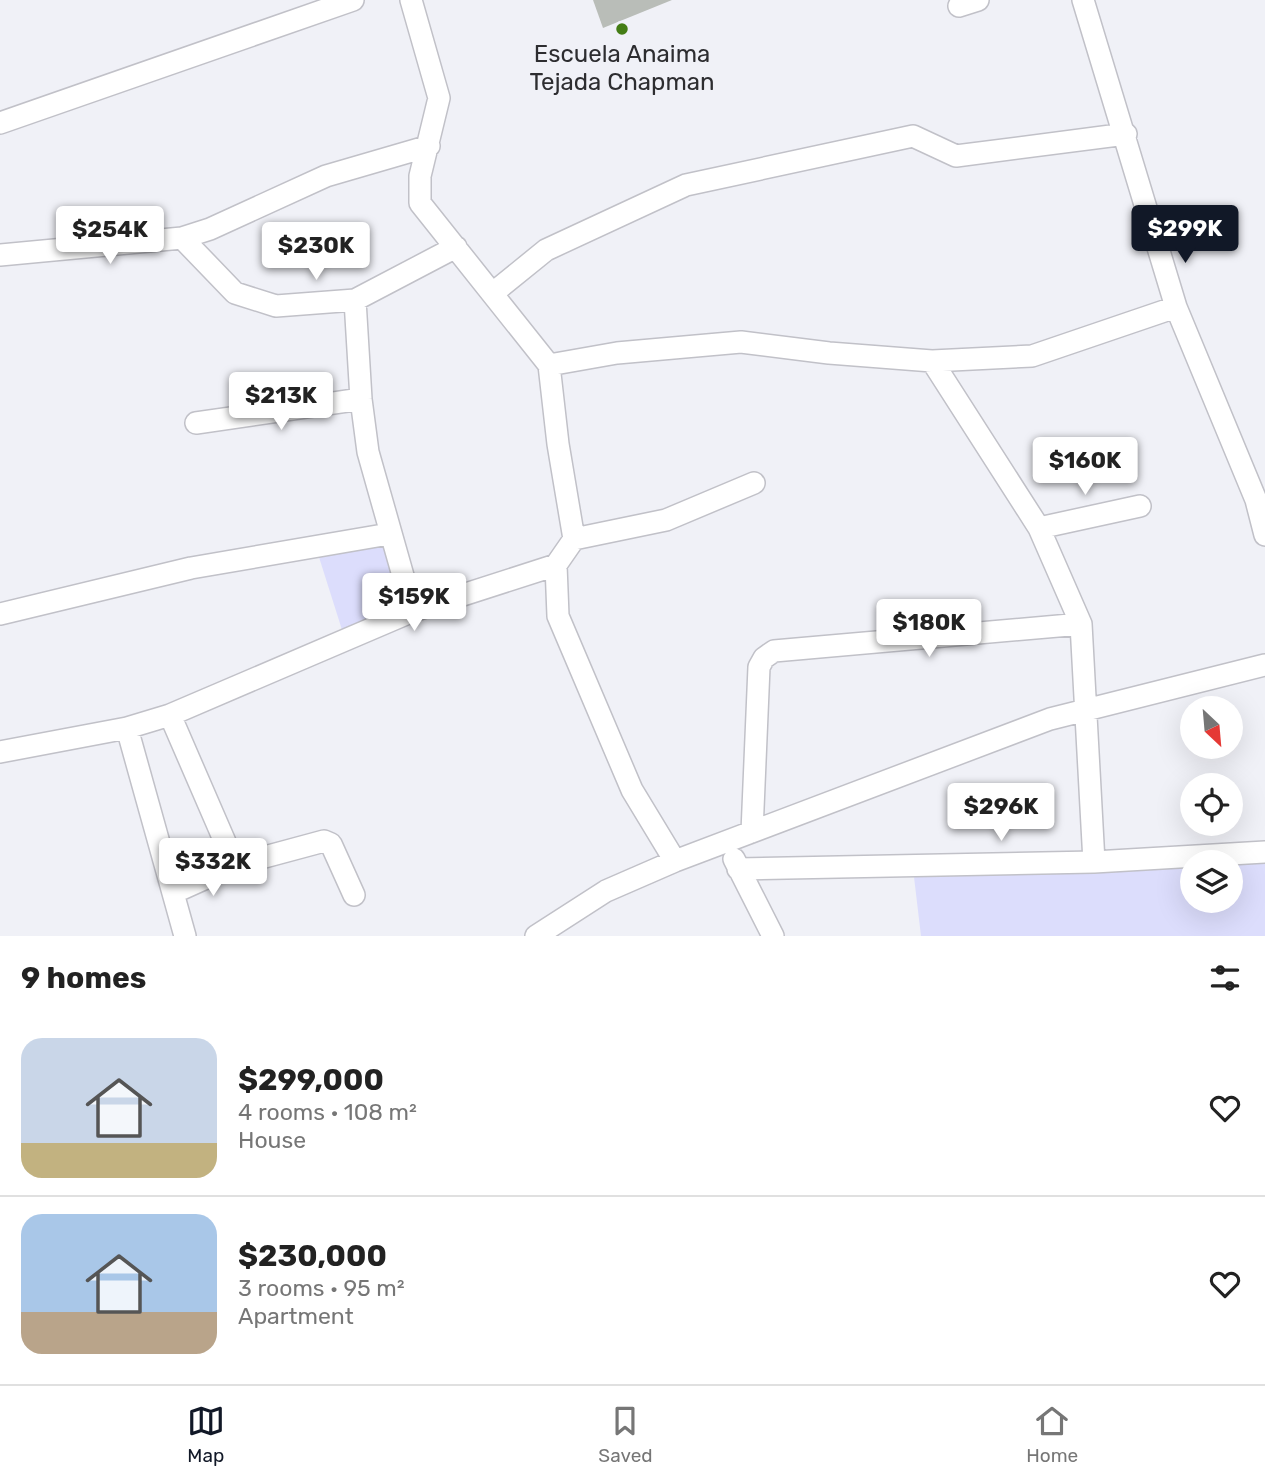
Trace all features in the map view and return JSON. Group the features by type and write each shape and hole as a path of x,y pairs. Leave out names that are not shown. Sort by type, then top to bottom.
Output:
{"street":[{"path":"411,0 439,99 420,176 420,203 549,365 562,477 574,539"},
{"path":"1083,0 1126,134 1176,307 1256,500 1265,535"},
{"path":"0,123 341,2"},
{"path":"493,293 546,250 686,185 913,136 956,156 1126,134"},
{"path":"0,255 181,238 211,229 326,176 429,146"},
{"path":"181,238 235,293 276,306 355,300 456,247"},
{"path":"355,300 360,399 368,452 389,534 413,611"},
{"path":"549,365 617,353 741,342 829,353 932,361 1032,356 1176,307"},
{"path":"932,361 1039,528 1081,624 1094,862"},
{"path":"196,422 360,399"},
{"path":"675,861 632,790 558,617 556,565 574,539 666,520 754,483"},
{"path":"1039,528 1140,506"},
{"path":"0,614 191,568 389,534"},
{"path":"0,741 0,752 127,728 170,715 413,611 556,565"},
{"path":"752,832 759,667 764,658 774,652 1081,624"},
{"path":"536,936 606,891 675,861 1050,719 1265,665"},
{"path":"170,715 235,865"},
{"path":"127,728 175,892 185,936"},
{"path":"175,892 235,865 324,841 331,844 354,895"},
{"path":"726,841 773,936"},
{"path":"738,869 1094,862 1265,852"}],"shaded area":[{"path":"386,542 405,607 343,633 318,554"},
{"path":"1265,859 1265,936 921,936 914,877 1180,864 1180,913 1243,913 1243,862"}],"building":[{"path":"593,0 672,0 603,28"}],"place":[{"name":"Escuela Anaima Tejada Chapman","path":"622,29"}]}
